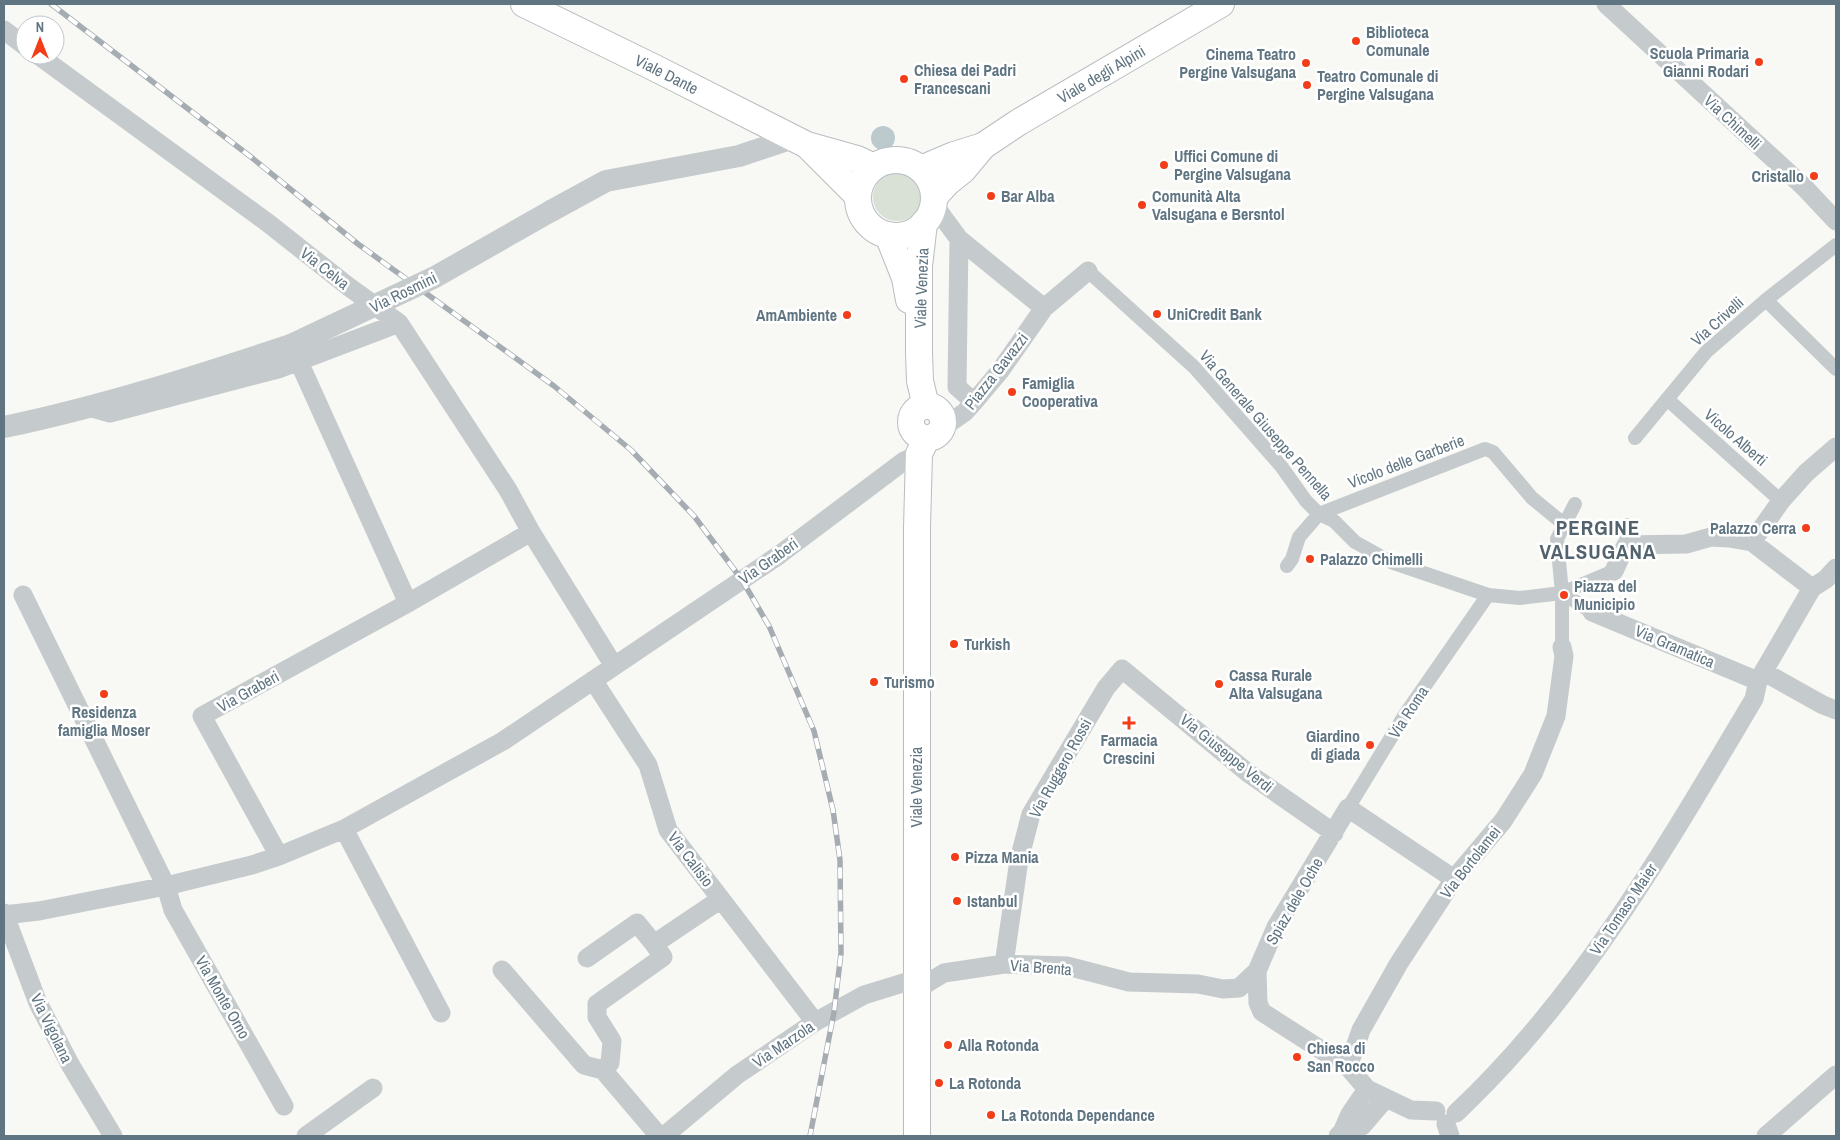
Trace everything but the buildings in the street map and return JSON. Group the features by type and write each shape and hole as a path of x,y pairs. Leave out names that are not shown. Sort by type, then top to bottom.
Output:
{"main road":[{"name":"Viale Dante","path":"524,4 800,142 857,159 874,167"},
{"name":"Viale degli Alpini","path":"983,146 1019,122 1221,4"},
{"name":"Viale Dante","path":"800,142 858,196"},
{"path":"922,169 954,155 983,146"},
{"path":"931,208 932,183 922,169 904,160 893,160 874,167 865,176 860,186 858,196 860,210 868,223 888,235 902,235 914,231 931,208 948,182 963,170 983,146"},
{"name":"Viale Venezia","path":"917,1136 917,528 929,440 942,418 940,413 931,406 926,406 920,381 919,266 931,208"},
{"name":"Viale Venezia","path":"888,235 905,278 919,352"}],"street":[{"name":"Via Chimelli","path":"1606,4 1804,187 1836,221"},
{"path":"4,30 15,38"},
{"name":"Via Celva","path":"52,65 268,223 399,324"},
{"name":"Via Rosmini","path":"4,427 89,407 198,376 295,353 606,181 740,156 800,142"},
{"path":"931,208 959,239 1044,308"},
{"path":"959,239 957,387 974,402"},
{"name":"Via Crivelli","path":"1635,438 1706,352 1766,300 1836,245"},
{"name":"Piazza Gavazzi","path":"929,440 965,412 1000,372 1044,308 1088,271"},
{"name":"Via Generale Giuseppe Pennella","path":"1088,271 1194,367 1281,466 1306,501 1319,514 1334,521 1355,542 1391,562 1488,594 1520,598 1562,592"},
{"path":"1766,300 1836,369"},
{"path":"408,603 295,353 399,324 508,490 531,532 614,666"},
{"name":"Vicolo Alberti","path":"1666,399 1782,501"},
{"name":"Via Graberi","path":"4,914 39,911 166,886 252,865 344,829 503,740 779,555 929,440"},
{"path":"1752,542 1782,501 1836,447"},
{"name":"Vicolo delle Garberie","path":"1319,514 1485,449 1493,452 1532,498 1565,525"},
{"path":"1562,647 1562,592 1557,539 1575,504"},
{"path":"1287,566 1292,559 1299,537 1319,514"},
{"path":"1562,592 1614,571 1626,545 1627,526"},
{"name":"Via Graberi","path":"279,856 202,716 408,603 531,532"},
{"path":"1626,545 1686,544 1711,537 1752,542 1812,588 1826,580 1836,568"},
{"name":"Via Tomaso Maier","path":"1447,1121 1484,1086 1533,1032 1611,928 1686,814 1754,698 1761,677 1812,588"},
{"path":"1562,592 1592,612"},
{"name":"Via Roma","path":"1334,833 1406,713 1488,594"},
{"name":"Via Monte Orno","path":"24,595 166,886 173,910 284,1106"},
{"name":"Via Gramatica","path":"1592,612 1761,677 1836,710"},
{"name":"Via Bortolamei","path":"1348,1067 1361,1030 1399,963 1454,879 1503,821 1534,774 1556,716 1564,656 1562,647"},
{"name":"Via Giuseppe Verdi","path":"1122,669 1248,773 1334,833"},
{"name":"Via Ruggero Rossi","path":"1004,964 1019,860 1031,814 1106,688 1122,669"},
{"name":"Via Calisio","path":"593,680 648,765 668,830 815,1022"},
{"path":"1348,808 1454,879"},
{"path":"344,829 441,1013"},
{"name":"Spiaz dele Oche","path":"1168,983 1198,984 1223,990 1238,988 1257,971 1276,927 1334,833"},
{"path":"654,944 722,899"},
{"name":"Via Vigolana","path":"4,914 38,1003 71,1066 113,1136"},
{"path":"587,958 637,923 663,957 597,1004 597,1017 612,1041 610,1063 603,1070"},
{"name":"Via Brenta","path":"916,978 1004,964 1067,966 1129,982 1168,983"},
{"path":"502,970 584,1065 603,1070 659,1136"},
{"name":"Spiaz dele Oche","path":"1257,971 1258,1003 1262,1012 1348,1067"},
{"name":"Via Marzola","path":"664,1136 737,1075 815,1022 864,995 916,978"},
{"path":"1348,1067 1367,1089 1411,1110 1447,1121"},
{"path":"1766,1136 1836,1075"},
{"path":"306,1136 372,1088"},
{"path":"1340,1134 1350,1114 1367,1089"},
{"path":"1340,1134 1362,1126 1386,1098"}],"shaded area":[{"path":"883,126 891,130 895,138 891,146 883,150 875,146 871,138 875,130"},
{"path":"892,173 902,173 911,177 917,183 920,188 920,206 911,217 902,221 892,221 883,217 877,211 873,202 873,192 877,183 883,177"}],"railway":[{"path":"51,4 251,157 358,244 554,386 631,450 694,516 742,580 769,626 814,731 833,810 840,860 841,953 834,1012 810,1136"}],"place":[{"name":"Biblioteca Comunale","path":"1356,41"},
{"name":"Scuola Primaria Gianni Rodari","path":"1759,62"},
{"name":"Cinema Teatro Pergine Valsugana","path":"1306,63"},
{"name":"Chiesa dei Padri Francescani","path":"904,79"},
{"name":"Teatro Comunale di Pergine Valsugana","path":"1307,85"},
{"name":"Uffici Comune di Pergine Valsugana","path":"1164,165"},
{"name":"Cristallo","path":"1814,176"},
{"name":"Bar Alba","path":"991,196"},
{"name":"Comunità Alta Valsugana e Bersntol","path":"1142,205"},
{"name":"UniCredit Bank","path":"1157,314"},
{"name":"AmAmbiente","path":"847,315"},
{"name":"Famiglia Cooperativa","path":"1012,392"},
{"name":"Palazzo Cerra","path":"1806,528"},
{"name":"Palazzo Chimelli","path":"1310,559"},
{"name":"Piazza del Municipio","path":"1564,595"},
{"name":"Turkish","path":"954,644"},
{"name":"Turismo","path":"874,682"},
{"name":"Cassa Rurale Alta Valsugana","path":"1219,684"},
{"name":"Residenza famiglia Moser","path":"104,694"},
{"name":"Farmacia Crescini","path":"1129,723"},
{"name":"Giardino di giada","path":"1370,745"},
{"name":"Pizza Mania","path":"955,857"},
{"name":"Istanbul","path":"957,901"},
{"name":"Alla Rotonda","path":"948,1045"},
{"name":"Chiesa di San Rocco","path":"1297,1057"},
{"name":"La Rotonda","path":"939,1083"},
{"name":"La Rotonda Dependance","path":"991,1115"}],"district":[{"name":"PERGINE VALSUGANA","path":"1598,539"}]}
